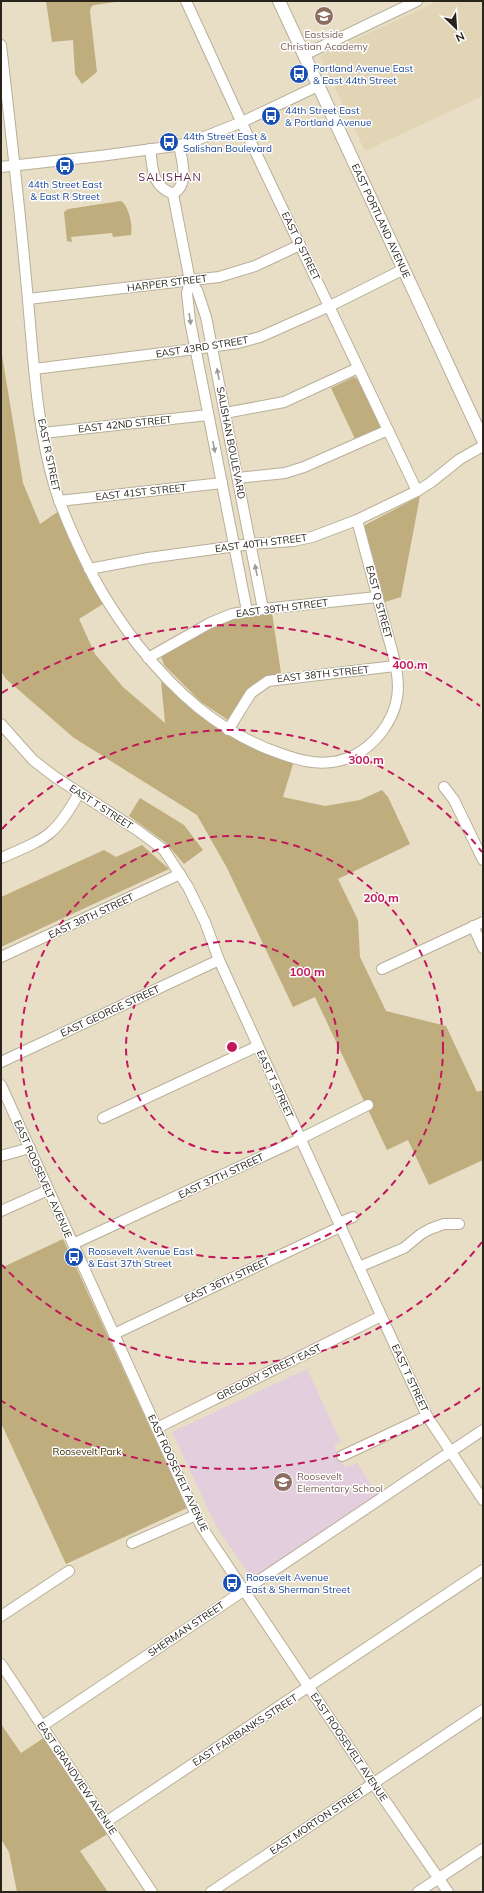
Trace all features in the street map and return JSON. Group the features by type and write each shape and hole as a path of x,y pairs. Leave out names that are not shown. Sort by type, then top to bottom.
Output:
{"main road":[{"name":"EAST PORTLAND AVENUE","path":"279,1 483,440"}],"street":[{"name":"EAST Q STREET","path":"186,1 358,368 418,491"},
{"path":"304,55 417,1"},
{"name":"EAST R STREET","path":"1,45 15,166 34,369 43,433 48,459 60,501 89,569 113,611 148,658 166,679 190,702 228,730 245,739 296,759 315,763 346,759"},
{"path":"1,167 179,145 194,141 242,122 318,86"},
{"path":"150,149 155,180 163,189 173,194 180,189 183,182 184,172 179,145"},
{"name":"SALISHAN BOULEVARD","path":"173,194 190,281 200,298 212,347 263,609"},
{"name":"HARPER STREET","path":"28,299 218,277 255,266 300,245"},
{"name":"EAST 43RD STREET","path":"34,369 212,347 260,337 330,306 404,269"},
{"name":"SALISHAN BOULEVARD","path":"190,281 187,293 195,349 247,611"},
{"path":"225,412 284,402 358,368"},
{"name":"EAST 42ND STREET","path":"43,433 208,415"},
{"path":"238,478 285,473 304,467 388,430"},
{"name":"EAST 40TH STREET","path":"89,569 148,558 250,544 293,541 312,537 357,520 418,491 460,459 483,446"},
{"name":"EAST 41ST STREET","path":"60,501 222,483"},
{"name":"EAST Q STREET","path":"346,759 368,746 386,727 397,700 398,682 378,597 357,520"},
{"name":"EAST 39TH STREET","path":"148,658 217,619 247,611 378,597"},
{"name":"EAST 38TH STREET","path":"228,730 251,693 268,681 395,666"},
{"name":"EAST T STREET","path":"1,724 33,760 79,793 158,844 170,857 205,922 219,960 427,1416 483,1500"},
{"path":"444,787 454,800 483,860"},
{"path":"1,858 40,841 49,835 66,817 79,793"},
{"name":"EAST 38TH STREET","path":"1,957 180,874"},
{"path":"382,969 483,922"},
{"path":"473,926 483,948"},
{"name":"EAST GEORGE STREET","path":"1,1062 219,960"},
{"path":"103,1118 258,1046"},
{"name":"EAST ROOSEVELT AVENUE","path":"1,1085 202,1526 309,1688 448,1892"},
{"name":"EAST 37TH STREET","path":"73,1244 300,1139 368,1105"},
{"path":"1,1156 30,1148"},
{"path":"1,1211 48,1190"},
{"name":"EAST 36TH STREET","path":"114,1334 340,1225 353,1217"},
{"path":"359,1267 404,1248 421,1234 430,1230 444,1224 459,1224"},
{"name":"GREGORY STREET EAST","path":"157,1428 381,1316"},
{"path":"342,1456 427,1416"},
{"name":"SHERMAN STREET","path":"42,1726 483,1430"},
{"path":"132,1543 196,1514"},
{"name":"EAST FAIRBANKS STREET","path":"106,1822 309,1688 483,1570"},
{"path":"1,1616 69,1571"},
{"name":"EAST GRANDVIEW AVENUE","path":"1,1664 152,1892"},
{"name":"EAST MORTON STREET","path":"210,1892 483,1710"},
{"path":"418,1892 483,1849"}],"shaded area":[{"path":"438,1 483,1 483,96 365,151 320,56"},
{"name":"Roosevelt Elementary School","path":"307,1369 341,1442 334,1445 345,1468 357,1463 378,1496 253,1580 216,1526 172,1432"}],"green space":[{"path":"46,1 123,1 94,5 91,7 90,12 97,72 82,84 75,74 73,40 52,42"},
{"path":"121,201 126,207 130,216 131,235 113,237 112,233 71,237 72,242 67,241 64,212 68,209"},
{"path":"1,349 23,483 40,524 59,511 79,561 103,604 79,619 95,654 123,687 165,723 161,681 193,711 229,735 293,764 283,797 325,806 360,800 382,790 388,797 410,844 338,879 358,920 360,957 386,1011 446,1026 477,1092 483,1090 483,1160 429,1185 408,1140 387,1150 315,997 293,1007 227,868 197,815 74,738 6,679 1,671"},
{"path":"354,377 359,380 381,424 380,428 356,441 331,388"},
{"path":"420,496 401,597 385,602 365,525"},
{"path":"272,613 281,673 264,679 252,687 246,694 235,714 228,720 201,702 164,665 161,656 217,625 236,618"},
{"path":"140,798 184,825 203,850 184,864 166,843 129,816"},
{"path":"142,845 169,869 1,947 1,897 104,850 116,857"},
{"name":"Roosevelt Park","path":"63,1239 187,1508 66,1564 1,1423 1,1268"},
{"path":"1,1724 21,1753 45,1737 109,1833 80,1851 108,1892 17,1892 9,1852 1,1839"}],"place":[{"name":"Eastside Christian Academy","path":"324,16"},
{"name":"Portland Avenue East & East 44th Street","path":"299,74"},
{"name":"44th Street East & Portland Avenue","path":"271,116"},
{"name":"44th Street East & Salishan Boulevard","path":"169,142"},
{"name":"44th Street East & East R Street","path":"65,166"},
{"name":"Roosevelt Avenue East & East 37th Street","path":"74,1257"},
{"name":"Roosevelt Elementary School","path":"283,1482"},
{"name":"Roosevelt Avenue East & Sherman Street","path":"232,1583"}],"district":[{"name":"SALISHAN","path":"170,177"}]}
